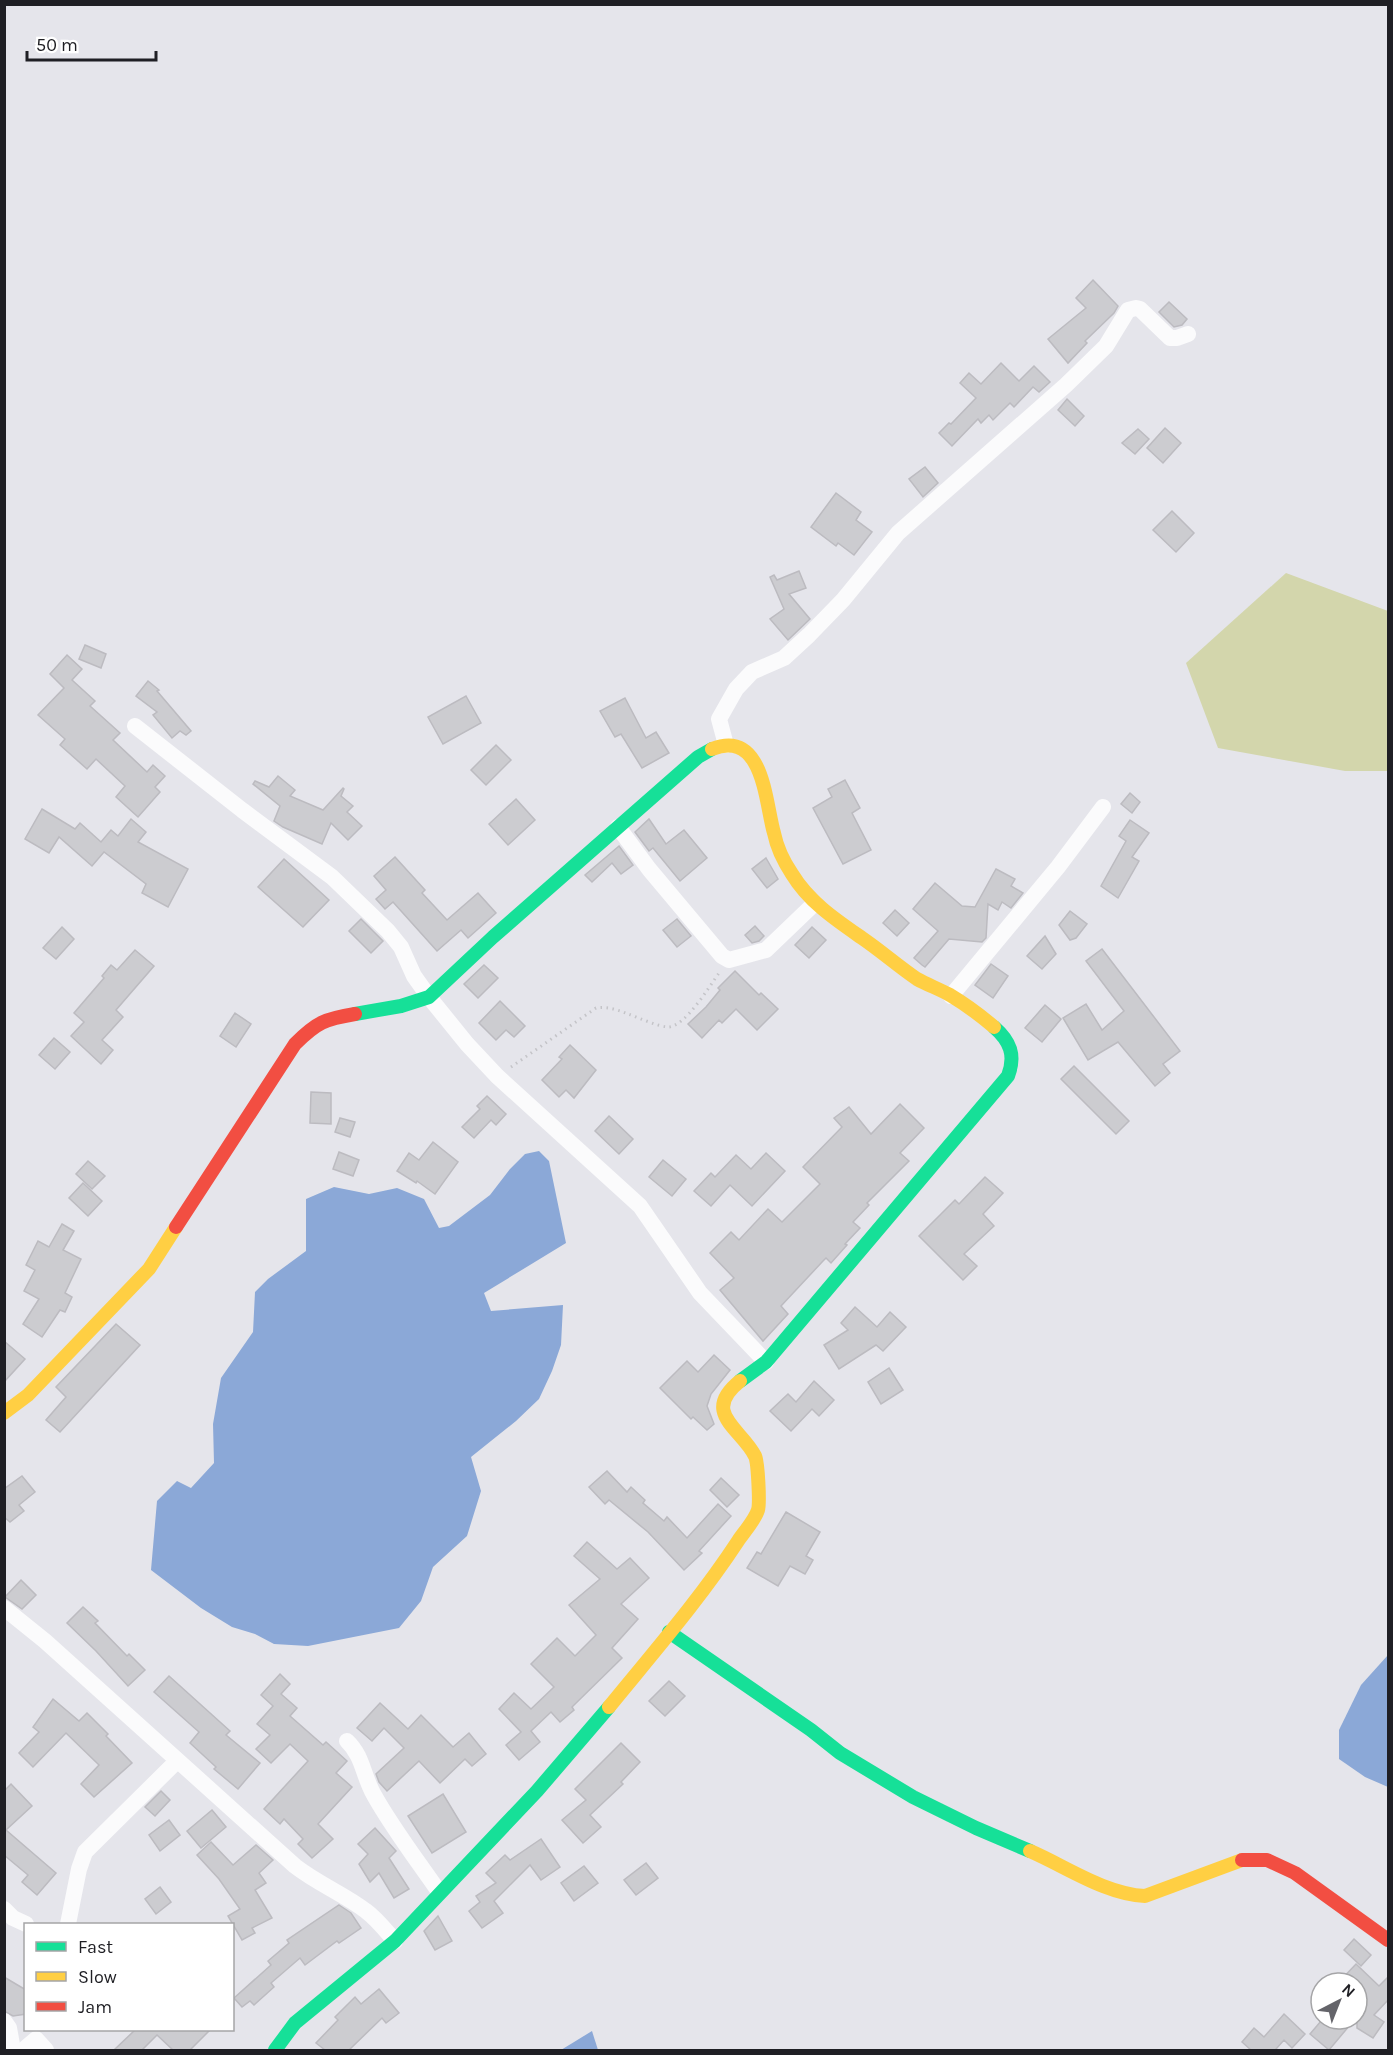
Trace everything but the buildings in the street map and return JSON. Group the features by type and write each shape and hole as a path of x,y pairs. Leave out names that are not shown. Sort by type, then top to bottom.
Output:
{"street":[{"path":"726,745 719,719 736,688 752,672 784,658 809,635 843,600 898,533 1066,385 1106,346 1128,310 1140,309 1170,338 1188,334"},
{"path":"135,726 332,877 396,940 406,955 414,976 467,1044 497,1076 640,1206 700,1293 766,1362"},
{"path":"4,1413 28,1395 149,1269 295,1044 312,1026 330,1018 401,1006 429,997 493,937 618,827 698,757 712,748 726,745 738,746 759,766 765,784 776,841 784,861 796,881 815,903 909,973 927,985 951,996 998,1030 1006,1039 1013,1057 1013,1066 1008,1076 766,1362 736,1383 725,1398 723,1406 729,1424 755,1455 758,1465 758,1510 726,1559 605,1713 537,1791 395,1941 295,2023 275,2050"},
{"path":"951,996 1058,867 1103,807"},
{"path":"618,827 649,869 722,956 729,960 766,950 815,903"},
{"path":"4,1608 45,1641 295,1866 315,1881 369,1913 395,1941"},
{"path":"669,1632 872,1774 976,1828 1109,1888 1128,1895 1145,1896 1242,1860 1267,1860 1295,1873 1389,1940"},
{"path":"347,1741 361,1759 367,1780 380,1805 439,1892"},
{"path":"68,1923 79,1869 85,1852 177,1761"},
{"path":"4,1909 13,1918 24,1923"},
{"path":"4,2021 9,2028 13,2050"}],"path":[{"path":"497,1076 596,1008 616,1010 667,1027 676,1026 684,1019 729,960"}],"green space":[{"path":"1286,573 1388,611 1388,771 1345,771 1218,748 1186,663"}],"water":[{"path":"539,1151 549,1161 566,1243 484,1293 491,1311 563,1305 561,1345 539,1399 516,1421 471,1457 481,1491 467,1536 433,1567 421,1601 399,1628 308,1646 274,1644 255,1634 232,1627 201,1608 151,1570 157,1501 177,1481 191,1488 214,1463 213,1424 221,1378 253,1332 255,1292 268,1279 306,1251 306,1199 334,1187 369,1194 397,1188 424,1199 439,1228 449,1226 490,1195 525,1154"},
{"path":"1388,1655 1388,1787 1365,1777 1339,1759 1339,1730 1361,1685"},
{"path":"592,2031 598,2050 561,2050"}],"traffic: fast":[{"path":"355,1014 401,1006 429,997 493,937 698,757 712,749"},
{"path":"740,1381 766,1362 1008,1076 1011,1061 1010,1049 1008,1043 994,1027"},
{"path":"669,1632 811,1730 840,1753 913,1797 1030,1851"},
{"path":"275,2050 295,2023 395,1941 537,1791 609,1707"}],"traffic: slow":[{"path":"712,749 729,746 742,749 752,759 764,788 775,839 781,855 799,884 815,902 917,979 956,998 994,1027"},
{"path":"4,1413 28,1395 149,1269 176,1227"},
{"path":"609,1707 692,1605 757,1514 759,1491 755,1456 724,1412 724,1402 729,1392 740,1381"},
{"path":"1030,1851 1101,1885 1145,1896 1242,1860"}],"traffic: jam":[{"path":"176,1227 295,1044 322,1023 355,1014"},
{"path":"1242,1860 1267,1860 1295,1873 1388,1940"}]}
